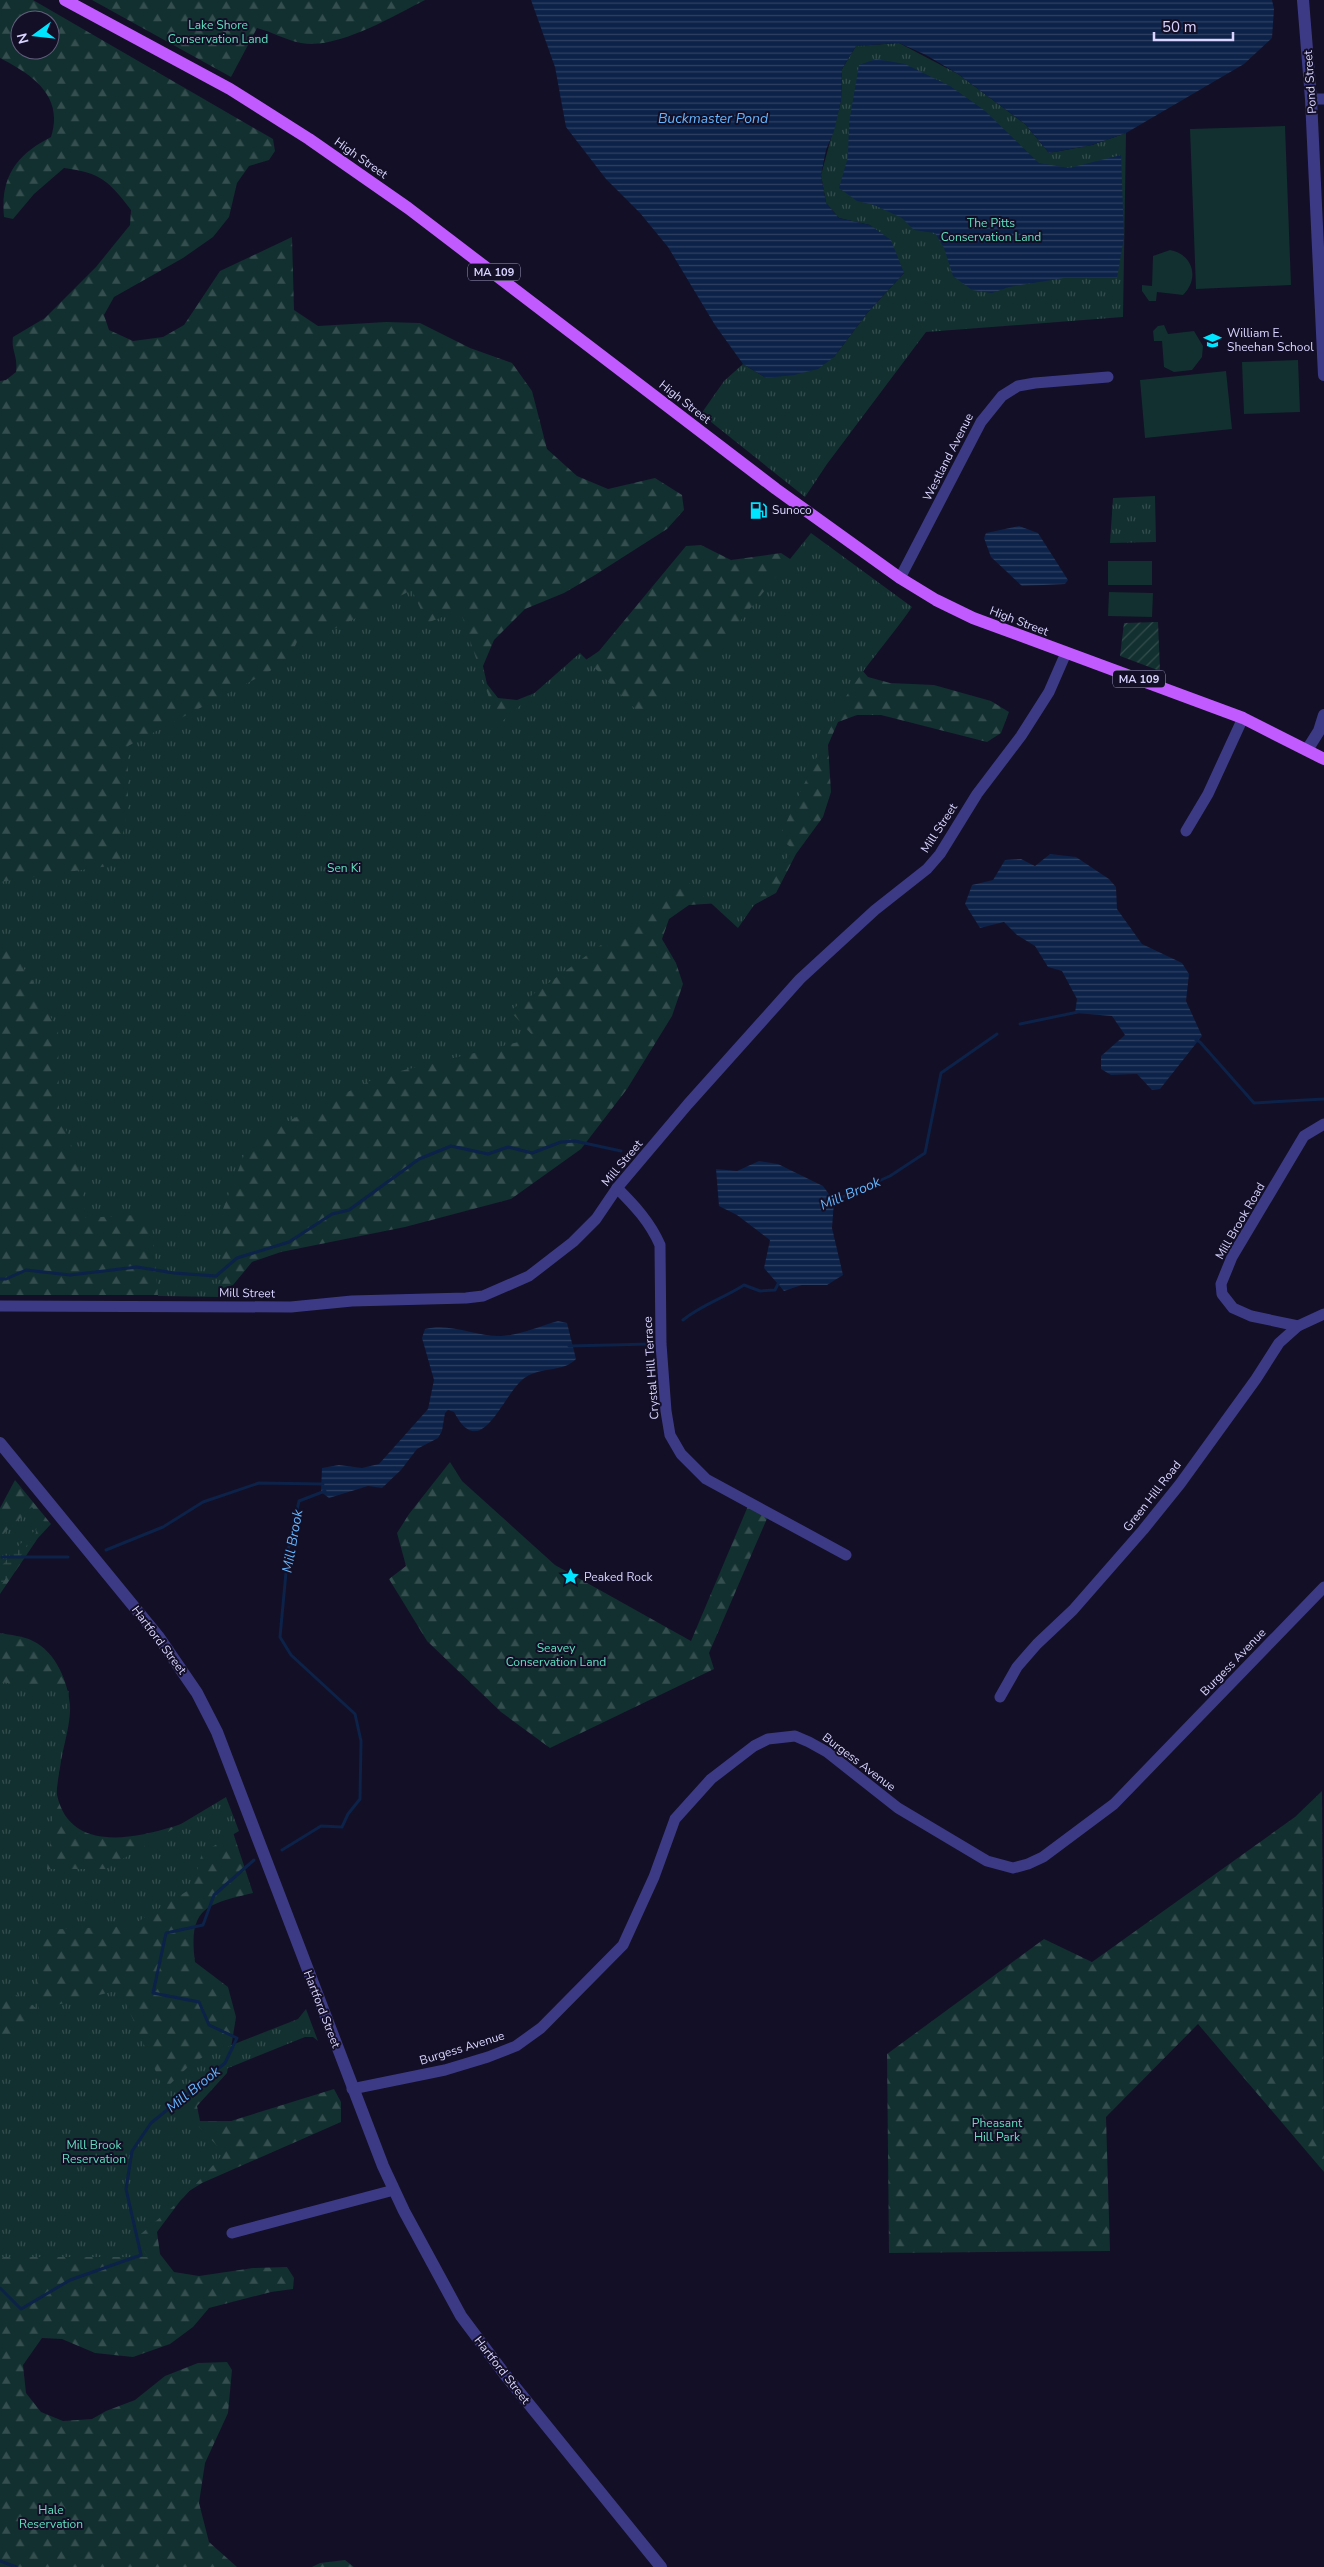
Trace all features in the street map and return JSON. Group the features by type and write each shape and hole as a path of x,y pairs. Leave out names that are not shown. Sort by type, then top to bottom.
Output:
{"main road":[{"name":"High Street","path":"65,0 230,89 334,156 479,261 742,464 900,578 972,618 1243,718 1324,760"}],"street":[{"name":"Pond Street","path":"1303,0 1321,244 1324,375"},
{"path":"1311,99 1324,98"},
{"name":"Westland Avenue","path":"900,578 981,422 1002,396 1018,386 1108,376"},
{"name":"Mill Street","path":"0,1306 291,1307 352,1301 484,1296 529,1276 573,1242 596,1218 617,1188 688,1104 800,979 862,921 928,869 940,854 977,794 1021,736 1049,692 1066,653"},
{"path":"1307,750 1318,732 1324,715"},
{"path":"1186,831 1208,794 1243,718"},
{"name":"Mill Brook Road","path":"1298,1326 1252,1316 1233,1308 1222,1294 1221,1284 1232,1257 1304,1136 1324,1124"},
{"name":"Crystal Hill Terrace","path":"617,1188 645,1218 654,1230 660,1245 661,1344 666,1411 670,1435 681,1454 689,1465 706,1479 846,1555"},
{"name":"Green Hill Road","path":"1000,1697 1017,1667 1037,1644 1073,1610 1143,1530 1256,1380 1279,1343 1298,1326 1324,1314"},
{"name":"Hartford Street","path":"0,1443 158,1636 198,1693 217,1732 352,2089 394,2190 461,2316 502,2372 661,2567"},
{"name":"Burgess Avenue","path":"352,2089 444,2070 488,2057 516,2046 541,2028 623,1945 654,1877 675,1819 711,1779 754,1746 768,1739 795,1736 809,1742 826,1752 898,1808 987,1861 1013,1868 1028,1864 1043,1857 1114,1804 1324,1587"},
{"path":"232,2233 394,2190"}],"green space":[{"path":"0,0 33,0 50,10 10,10 10,60 60,60 60,16 273,139 275,151 269,160 249,166 237,183 229,217 213,237 183,258 114,297 104,315 109,330 133,341 163,337 184,325 220,271 292,237 294,310 318,326 386,322 420,323 470,348 512,363 532,391 547,449 577,476 608,489 655,478 682,495 684,510 667,529 564,593 525,609 494,640 483,666 487,684 498,698 517,700 542,690 599,651 686,546 701,545 731,560 781,553 810,572 851,657 868,677 890,683 934,685 991,701 1009,712 1001,733 987,742 881,715 857,715 838,722 828,745 831,792 823,817 796,854 776,893 741,912 721,903 689,905 669,919 662,939 676,963 683,984 672,1016 627,1089 581,1149 511,1199 405,1227 281,1252 252,1262 233,1285 199,1295 0,1295 0,381 6,380 16,372 13,337 45,318 96,267 130,225 131,210 110,185 103,180 87,173 64,168 34,194 13,219 4,217 5,189 8,178 29,151 51,137 54,123 53,110 43,88 24,72 0,58"},
{"name":"Lake Shore Conservation Land","path":"92,0 425,0 348,37 315,44 290,40 257,28 231,77"},
{"name":"The Pitts Conservation Land","path":"899,43 958,74 1025,124 1049,153 1092,145 1126,133 1123,317 926,332 827,464 805,497 701,414 724,381 743,364 766,378 834,357 868,312 904,273 870,225 839,218 826,203 821,175 841,101 842,69 856,46"},
{"path":"1285,126 1291,285 1196,289 1190,129"},
{"path":"1170,250 1178,252 1189,262 1192,268 1191,282 1183,295 1157,292 1156,301 1149,301 1142,291 1142,285 1152,286 1153,256"},
{"path":"1164,325 1168,334 1194,331 1203,346 1202,357 1192,370 1174,372 1164,367 1162,341 1154,341 1153,331 1158,326"},
{"path":"1298,360 1300,412 1244,414 1242,362"},
{"path":"1226,371 1232,429 1145,438 1140,380"},
{"path":"1155,496 1156,542 1110,543 1113,498"},
{"name":"Sen Ki","path":"811,533 912,607 858,678 842,703 779,838 793,849 738,928 688,882 510,1011 535,1038 380,1076 250,1140 223,1209 221,1297 158,1296 151,1214 85,1218 82,1178 59,1108 58,1028 48,1013 44,998 0,934 0,882 122,864 121,844 128,807 128,746 270,671 294,653 298,640 336,628 412,590 427,623 460,610 498,725 580,653 646,720 728,636"},
{"path":"1108,561 1152,561 1152,585 1108,585"},
{"path":"1109,592 1153,593 1152,617 1108,616"},
{"path":"1158,622 1160,671 1120,656 1124,623"},
{"name":"Seavey Conservation Land","path":"450,1462 462,1481 555,1565 691,1641 748,1506 769,1514 709,1653 714,1669 550,1748 501,1712 427,1641 389,1579 406,1566 397,1533 409,1514"},
{"path":"15,1480 51,1524 38,1538 0,1594 0,1508"},
{"path":"32,1507 44,1522 16,1548 0,1568 0,1537"},
{"path":"35,1520 36,1533 0,1587 0,1551"},
{"name":"Hale Reservation","path":"0,1633 25,1638 41,1646 54,1660 67,1687 70,1712 57,1783 57,1795 67,1818 84,1831 105,1837 130,1836 182,1824 225,1808 253,1893 212,1905 198,1919 195,1930 195,1962 228,1987 236,2017 227,2073 197,2106 200,2121 231,2121 334,2089 341,2102 341,2122 202,2183 186,2193 157,2232 160,2254 174,2272 199,2276 253,2268 287,2267 294,2278 293,2289 271,2292 209,2308 193,2327 170,2344 133,2357 95,2353 62,2339 42,2338 23,2365 26,2393 41,2412 63,2421 92,2419 106,2411 135,2400 165,2376 198,2363 227,2362 232,2370 228,2413 205,2463 199,2503 209,2542 237,2567 0,2567"},
{"name":"Mill Brook Reservation","path":"0,1682 69,1691 47,1869 106,1869 226,1797 239,1831 202,1853 192,1888 131,1926 41,1930 37,1982 39,2009 120,1990 164,2090 189,2066 206,2055 298,2019 306,2009 318,2041 313,2037 305,2037 211,2075 177,2104 224,2153 183,2198 135,2239 148,2257 0,2257 0,2053 39,2010 0,1984"},
{"name":"Pheasant Hill Park","path":"1322,1791 1324,2172 1198,2024 1106,2117 1110,2251 889,2253 887,2054 1044,1939 1092,1962 1295,1817"},
{"path":"345,2560 354,2567 312,2567 320,2563"}],"water":[{"name":"Buckmaster Pond","path":"531,0 1272,0 1274,9 1272,38 1244,64 1126,133 1092,145 1049,153 1025,124 958,74 926,55 899,43 856,46 842,69 841,101 834,131 826,150 821,175 826,203 839,218 870,225 891,240 904,273 868,312 834,357 818,369 794,375 766,378 743,364 715,325 668,247 640,213 606,179 566,127 555,67"},
{"path":"876,59 905,64 950,86 984,110 1039,163 1069,168 1121,155 1124,237 1117,278 1064,278 1009,287 992,293 972,290 953,276 944,248 935,233 914,230 902,218 874,205 857,201 839,188 848,157 849,123 859,65"},
{"path":"1019,526 1038,533 1068,580 1065,584 1022,586 991,557 984,538 986,533"},
{"path":"1050,854 1076,857 1109,879 1116,887 1117,909 1142,944 1182,963 1189,974 1186,1001 1202,1036 1160,1089 1152,1090 1137,1074 1111,1075 1101,1069 1101,1056 1125,1035 1112,1016 1075,1013 1077,999 1062,971 1048,967 1035,946 1017,935 1004,922 980,928 965,904 972,885 993,880 1005,860 1021,859 1035,866"},
{"path":"759,1161 778,1164 823,1186 834,1201 832,1228 843,1275 827,1285 802,1285 784,1291 764,1268 770,1240 737,1215 719,1206 716,1169 737,1171"},
{"path":"558,1321 567,1323 576,1359 565,1366 538,1372 526,1377 517,1385 492,1420 483,1428 474,1431 464,1427 454,1412 448,1410 445,1413 442,1431 438,1438 417,1449 401,1470 382,1488 368,1486 329,1498 321,1492 322,1468 339,1465 362,1468 379,1464 428,1409 434,1380 422,1338 425,1329 444,1327 492,1336 502,1336 523,1332"}],"waterway":[{"name":"Mill Brook","path":"1020,1024 1078,1012"},
{"name":"Mill Brook","path":"831,1202 890,1176 925,1153 941,1073 997,1034"},
{"name":"Mill Brook","path":"1196,1040 1200,1042 1254,1103 1324,1099"},
{"path":"0,1279 6,1279 26,1270 70,1275 137,1267 174,1273 216,1276 237,1258 289,1242 332,1214 349,1210 419,1159 451,1146 488,1154 508,1147 532,1153 561,1142 575,1141 621,1151"},
{"name":"Mill Brook","path":"683,1320 697,1310 744,1285 760,1291 775,1290 779,1282"},
{"name":"Mill Brook","path":"569,1346 650,1344"},
{"path":"106,1550 163,1527 203,1502 259,1483 323,1484"},
{"name":"Mill Brook","path":"282,1850 321,1826 342,1827 348,1814 360,1799 361,1741 355,1714 291,1655 280,1637 288,1551 299,1501 325,1491"},
{"path":"2,1557 68,1557"},
{"name":"Mill Brook","path":"0,2288 21,2309 70,2280 141,2255 126,2189 132,2151 151,2123 225,2063 237,2038 209,2025 199,2002 153,1993 166,1933 203,1925 214,1895 254,1860"},
{"name":"Mill Brook","path":"0,2561 16,2567"}],"place":[{"name":"William E. Sheehan School","path":"1213,340"},
{"name":"Sunoco","path":"758,510"},
{"name":"Peaked Rock","path":"570,1577"}]}
